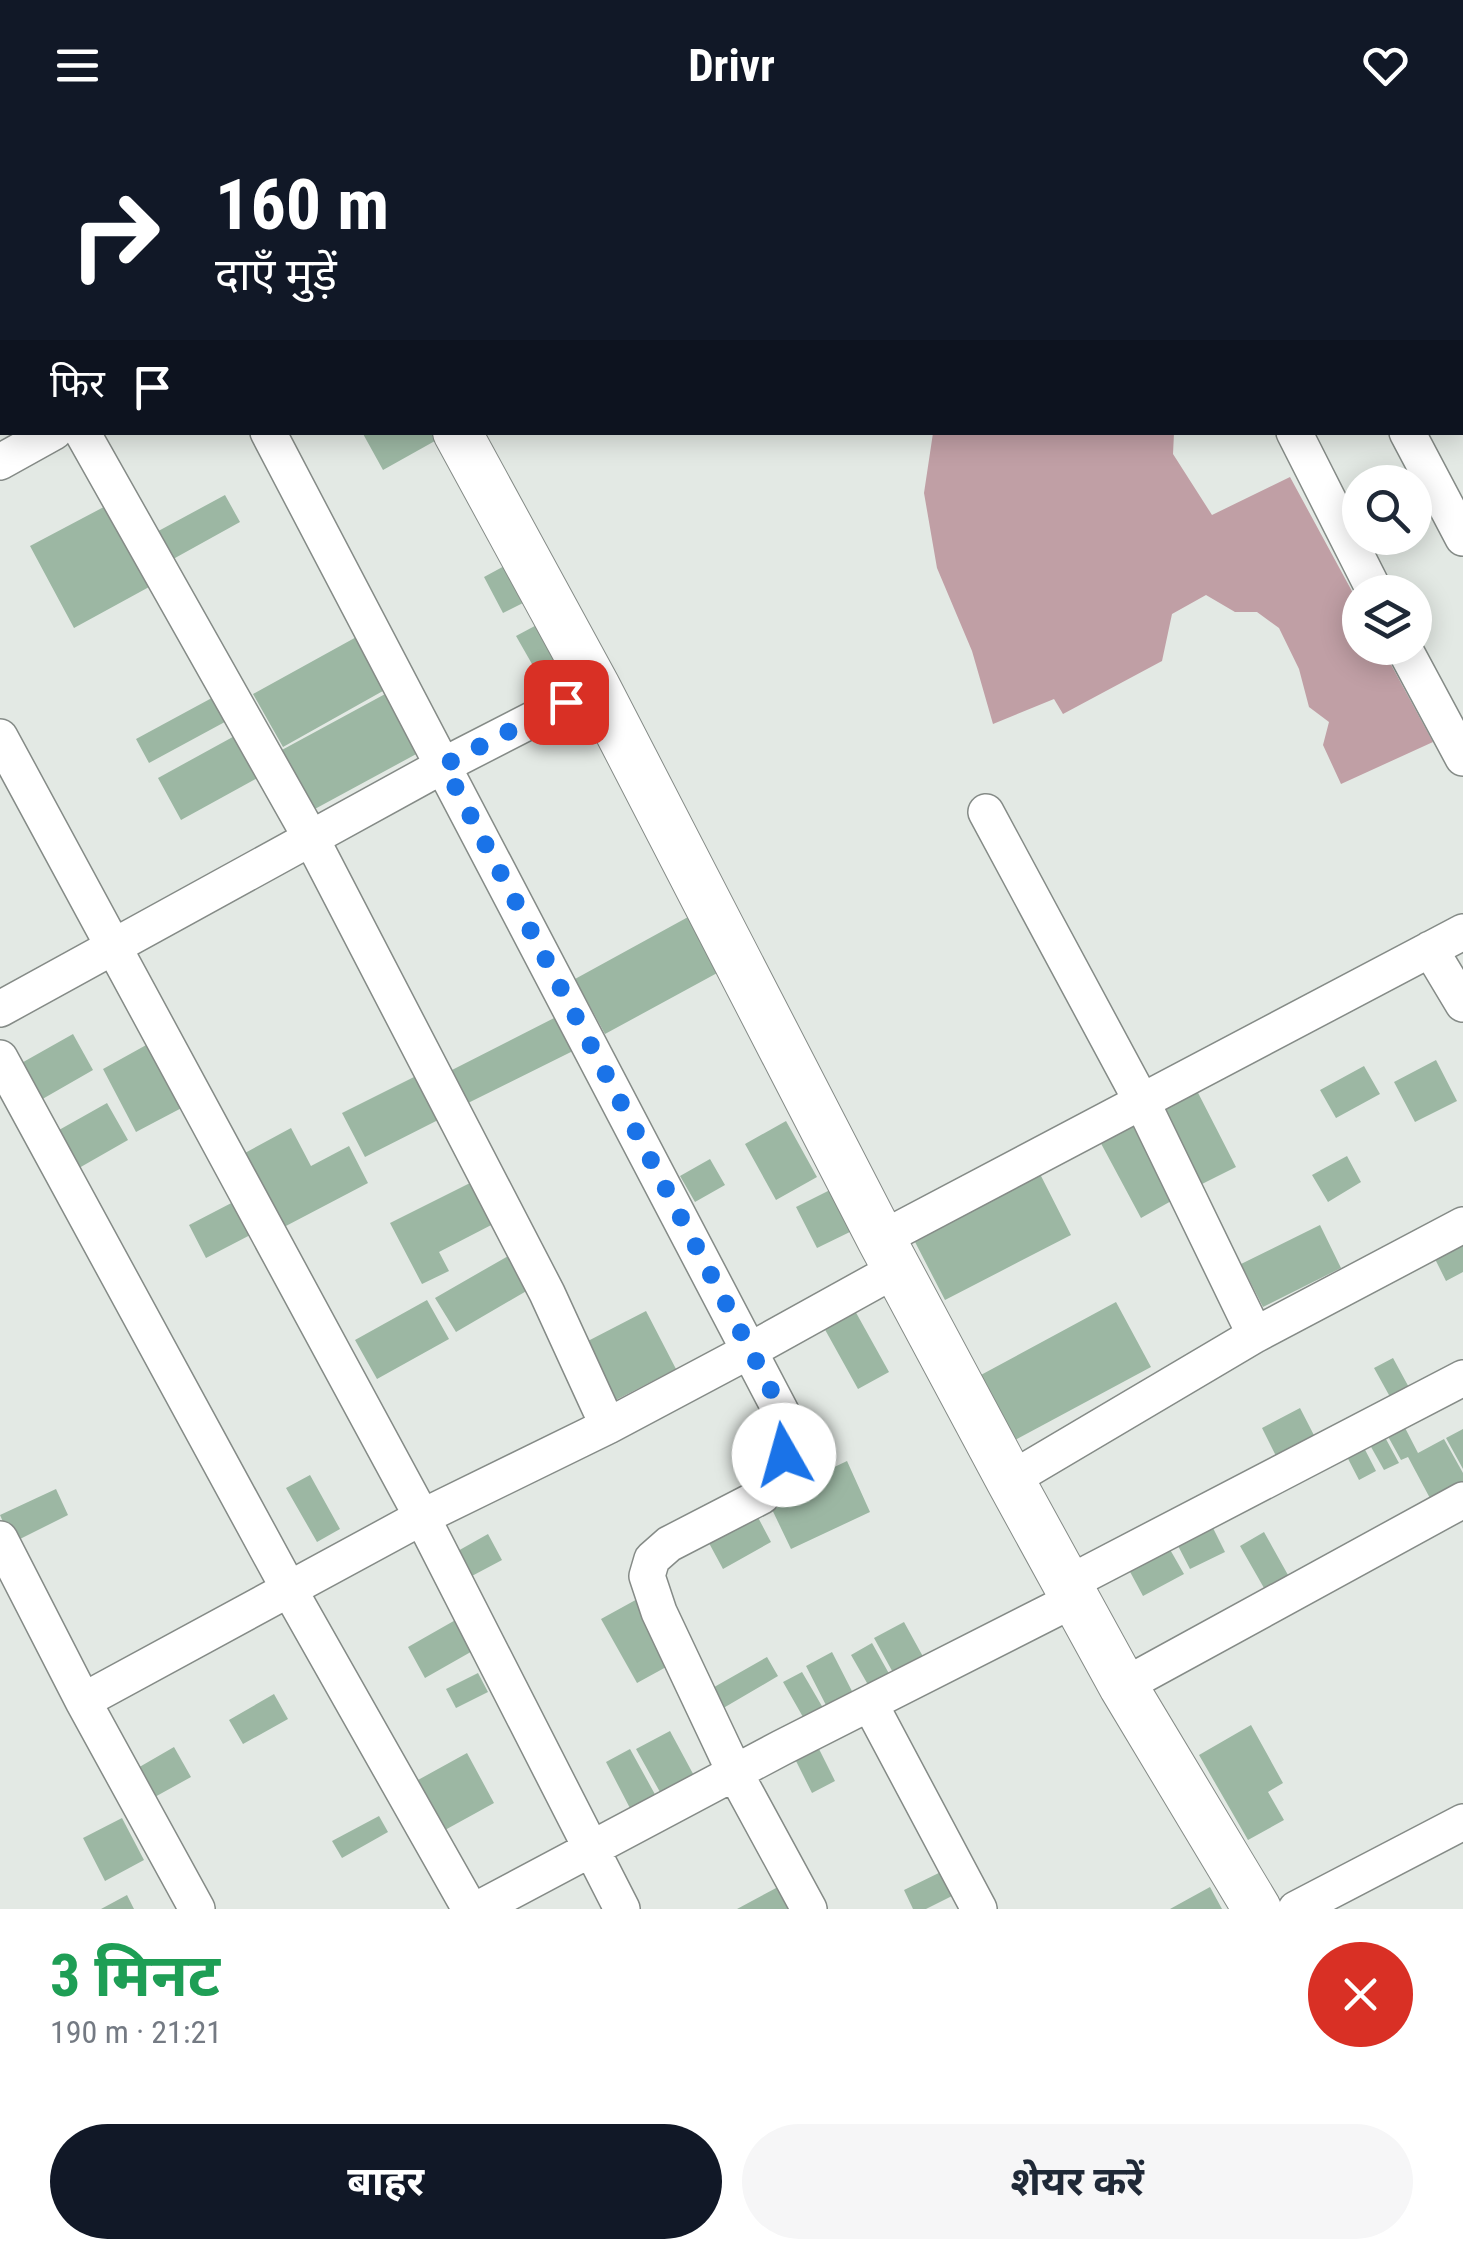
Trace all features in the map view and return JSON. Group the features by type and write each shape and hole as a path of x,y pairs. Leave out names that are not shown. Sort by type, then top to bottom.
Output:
{"street":[{"path":"0,462 49,435"},
{"path":"84,435 312,840 548,1293 608,1426"},
{"path":"270,435 788,1425 784,1455 762,1496 669,1544 652,1559 647,1576 659,1612 735,1774 810,1909"},
{"path":"459,435 596,687 1010,1480 1123,1686 1257,1909"},
{"path":"1296,435 1366,575"},
{"path":"1409,435 1463,538"},
{"path":"1413,665 1463,758"},
{"path":"0,1010 444,765 596,687"},
{"path":"0,738 422,1517 622,1909"},
{"path":"986,812 1142,1102 1255,1335"},
{"path":"83,1702 422,1517 608,1426 749,1351 889,1254 1142,1102 1463,932"},
{"path":"1430,949 1463,1004"},
{"path":"0,1058 290,1591 470,1909"},
{"path":"1010,1480 1255,1335 1463,1225"},
{"path":"478,1909 870,1704 1463,1378"},
{"path":"1123,1686 1463,1500"},
{"path":"0,1540 190,1907"},
{"path":"870,1704 979,1909"},
{"path":"1296,1909 1463,1822"}],"shaded area":[{"path":"933,435 1174,435 1173,454 1212,515 1290,477 1343,575 1342,665 1391,665 1433,742 1341,784 1323,745 1329,722 1309,707 1299,669 1279,628 1257,612 1235,612 1206,595 1172,614 1162,661 1063,714 1054,699 993,724 972,651 937,568 924,493"}],"building":[{"path":"364,435 441,435 442,437 383,470"},
{"path":"225,495 240,522 166,563 151,535"},
{"path":"117,500 160,581 74,628 30,546"},
{"path":"508,564 527,601 503,613 484,577"},
{"path":"546,620 578,675 548,692 516,636"},
{"path":"360,635 390,687 283,747 253,694"},
{"path":"221,693 234,717 149,763 136,739"},
{"path":"387,693 420,752 313,810 280,751"},
{"path":"240,733 263,775 181,820 158,778"},
{"path":"699,911 730,966 605,1034 575,979"},
{"path":"562,1014 579,1048 466,1104 450,1071"},
{"path":"73,1034 93,1070 39,1101 18,1065"},
{"path":"157,1039 191,1103 136,1132 103,1069"},
{"path":"1436,1060 1457,1101 1415,1122 1394,1082"},
{"path":"1364,1066 1380,1094 1336,1118 1320,1090"},
{"path":"424,1072 446,1116 365,1157 342,1113"},
{"path":"1194,1085 1236,1167 1192,1189 1151,1108"},
{"path":"107,1103 128,1140 79,1168 59,1130"},
{"path":"1129,1119 1173,1200 1141,1218 1097,1136"},
{"path":"786,1121 817,1177 776,1200 745,1144"},
{"path":"291,1128 311,1166 349,1146 368,1183 284,1227 245,1153"},
{"path":"1347,1156 1361,1182 1328,1202 1312,1175"},
{"path":"710,1159 725,1185 695,1202 680,1176"},
{"path":"1040,1174 1071,1235 945,1300 914,1240"},
{"path":"478,1179 499,1221 439,1252 449,1271 422,1284 390,1223"},
{"path":"834,1188 854,1230 817,1248 796,1207"},
{"path":"241,1198 258,1231 206,1258 189,1225"},
{"path":"1320,1225 1341,1268 1263,1307 1241,1264"},
{"path":"1463,1240 1463,1272 1446,1281 1433,1255"},
{"path":"515,1252 535,1286 456,1332 435,1298"},
{"path":"427,1300 449,1339 377,1379 355,1340"},
{"path":"1116,1302 1151,1367 1015,1440 979,1376"},
{"path":"854,1309 889,1372 858,1389 823,1326"},
{"path":"646,1311 676,1369 616,1400 586,1342"},
{"path":"1393,1358 1412,1393 1394,1404 1374,1368"},
{"path":"1300,1408 1318,1443 1279,1462 1262,1428"},
{"path":"1402,1422 1418,1453 1444,1439 1463,1473 1463,1486 1432,1502 1408,1457 1401,1460 1385,1431"},
{"path":"1463,1429 1463,1469 1446,1438"},
{"path":"1381,1430 1399,1463 1384,1470 1366,1438"},
{"path":"1360,1440 1376,1471 1359,1480 1343,1449"},
{"path":"847,1461 870,1512 791,1549 767,1499"},
{"path":"310,1475 340,1529 317,1542 286,1488"},
{"path":"56,1489 68,1515 12,1543 0,1515"},
{"path":"752,1506 771,1542 723,1569 703,1532"},
{"path":"1210,1522 1225,1552 1190,1569 1175,1540"},
{"path":"1264,1532 1288,1575 1264,1588 1240,1546"},
{"path":"488,1534 502,1560 470,1577 456,1552"},
{"path":"1168,1546 1184,1574 1143,1596 1128,1568"},
{"path":"641,1597 677,1661 637,1683 601,1619"},
{"path":"466,1614 483,1645 425,1678 408,1647"},
{"path":"904,1622 926,1662 896,1678 874,1638"},
{"path":"872,1643 892,1679 871,1690 851,1655"},
{"path":"832,1652 855,1697 829,1711 806,1666"},
{"path":"767,1657 778,1676 720,1710 709,1690"},
{"path":"802,1672 826,1713 807,1724 783,1682"},
{"path":"478,1673 488,1692 456,1708 446,1689"},
{"path":"274,1694 288,1719 243,1744 229,1720"},
{"path":"1251,1725 1283,1783 1268,1792 1284,1820 1248,1840 1199,1755"},
{"path":"670,1731 698,1783 665,1801 636,1749"},
{"path":"814,1739 835,1781 812,1793 791,1751"},
{"path":"174,1747 191,1777 153,1798 136,1769"},
{"path":"630,1749 657,1798 632,1812 606,1762"},
{"path":"467,1753 494,1803 445,1830 418,1780"},
{"path":"379,1816 388,1832 342,1858 332,1841"},
{"path":"122,1818 144,1860 105,1881 83,1838"},
{"path":"951,1867 962,1891 926,1909 913,1909 904,1890"},
{"path":"793,1879 797,1909 737,1909"},
{"path":"1210,1887 1222,1909 1170,1909"},
{"path":"127,1895 134,1909 101,1909"}],"route":[{"path":"566,702 444,765 766,1380 788,1425 784,1455"}]}
